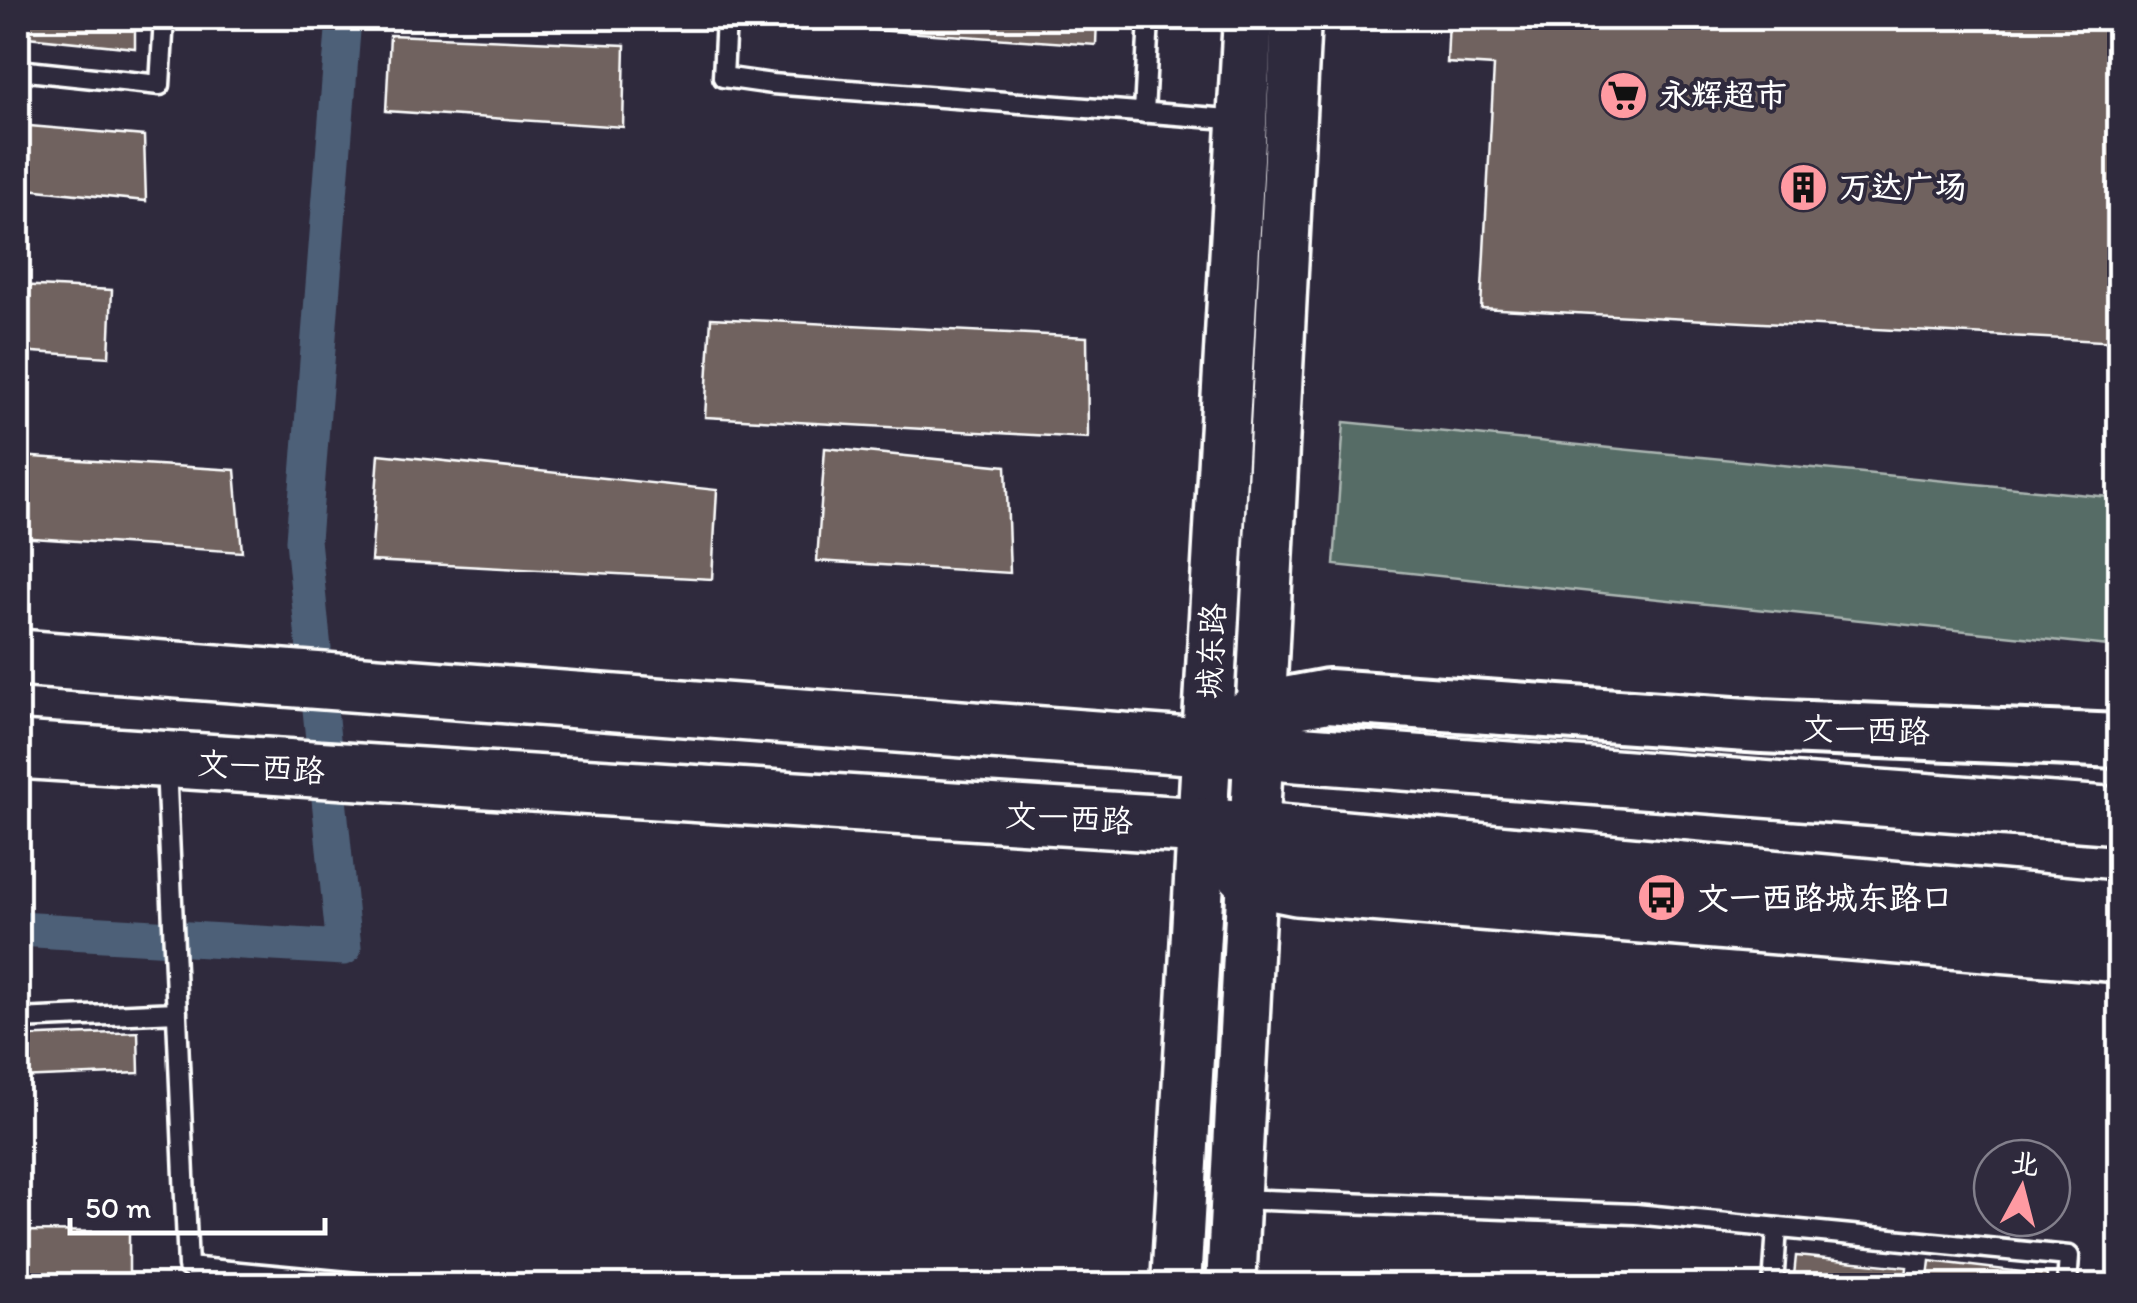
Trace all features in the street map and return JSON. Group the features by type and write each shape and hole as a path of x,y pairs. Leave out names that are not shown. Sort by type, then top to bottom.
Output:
{"main road":[{"name":"文一西路","path":"18,658 392,686 1240,735 2120,816"},
{"name":"文一西路","path":"1240,735 1328,696 1762,726 2120,741"},
{"name":"文一西路","path":"18,750 2120,910"},
{"path":"1236,845 1317,888 2120,954"}],"street":[{"name":"城东路","path":"1230,1286 1236,1198 1236,845 1248,18"},
{"name":"城东路","path":"1240,735 1296,18"},
{"name":"城东路","path":"1176,1286 1236,845"}],"lane":[{"path":"18,70 160,84 164,18"},
{"path":"726,18 723,77 1244,121"},
{"path":"1144,113 1149,18"},
{"path":"185,762 170,864 189,1276 390,1286"},
{"path":"18,1020 177,1012"},
{"path":"1236,1198 1635,1214 2068,1256 2067,1286"},
{"path":"1773,1286 1777,1228"}],"green space":[{"path":"1344,422 2119,498 2119,647 1334,565"}],"building":[{"path":"18,18 135,18 135,48 18,36"},
{"path":"1097,18 1096,45 744,21"},
{"name":"万达广场","path":"1449,18 2120,18 2120,342 1481,308 1494,66 1447,63"},
{"path":"390,35 625,45 623,127 386,111"},
{"path":"18,125 144,136 146,201 18,188"},
{"path":"18,285 112,290 109,357 18,351"},
{"path":"711,318 1087,337 1088,438 705,417"},
{"path":"825,448 1006,466 1010,573 817,561"},
{"path":"379,454 717,490 712,579 371,561"},
{"path":"18,456 235,470 242,552 18,537"},
{"path":"138,1032 139,1073 18,1078 18,1037"},
{"path":"18,1231 129,1232 129,1279 18,1278"},
{"path":"1796,1256 1907,1267 1905,1286 1793,1286"},
{"path":"1930,1261 2047,1275 2046,1286 1927,1286"}],"waterway":[{"path":"18,929 344,948 303,540 344,18"}],"place":[{"name":"永辉超市","path":"1624,95"},
{"name":"万达广场","path":"1804,187"},
{"name":"文一西路城东路口","path":"1662,898"}]}
